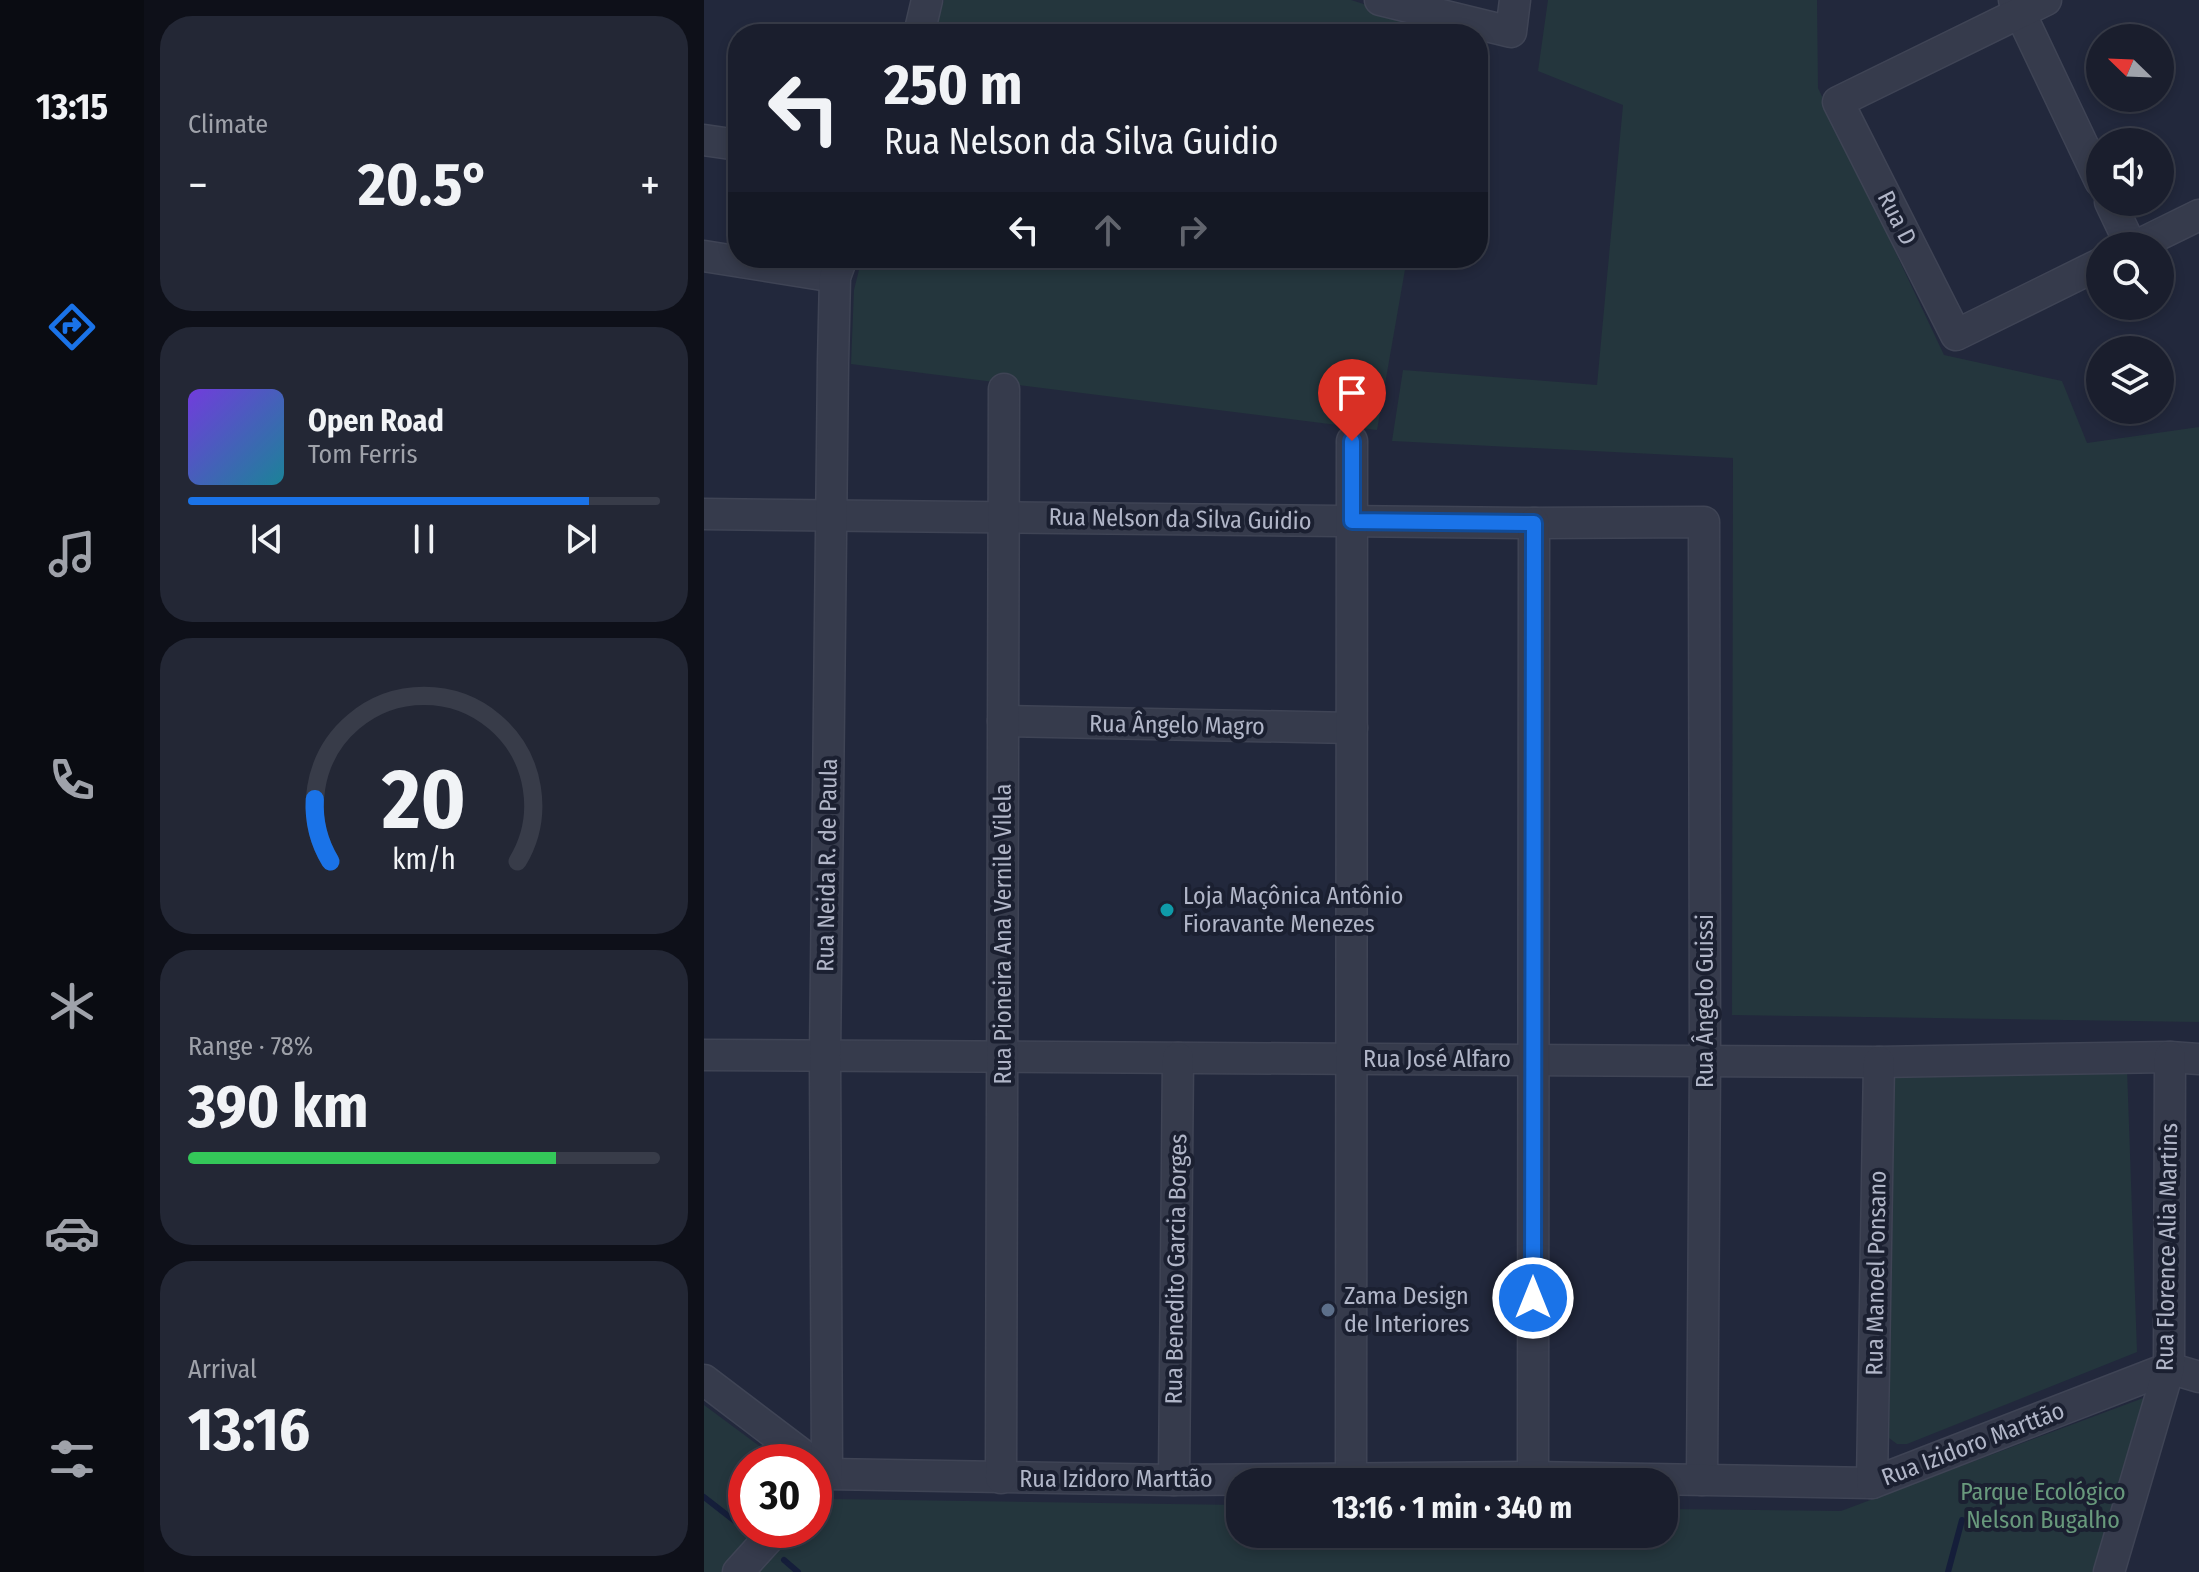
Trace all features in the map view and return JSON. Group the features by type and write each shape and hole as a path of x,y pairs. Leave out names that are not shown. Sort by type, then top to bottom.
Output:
{"street":[{"path":"921,24 927,0"},
{"path":"1380,0 1478,24"},
{"path":"1488,26 1511,32 1515,0"},
{"path":"2026,4 2086,148"},
{"name":"Rua D","path":"2026,4 1838,102 1956,335 2086,271"},
{"path":"704,140 728,144"},
{"path":"2163,232 2199,215"},
{"path":"704,256 728,258"},
{"name":"Rua Neida R. de Paula","path":"818,1444 831,515 839,268"},
{"name":"Rua Pioneira Ana Vernile Vilela","path":"1001,1478 1004,389"},
{"path":"1351,1468 1352,441"},
{"name":"Rua Nelson da Silva Guidio","path":"704,514 1704,522"},
{"name":"Rua Ângelo Guissi","path":"1702,1480 1704,522"},
{"path":"1533,1468 1534,523"},
{"name":"Rua Ângelo Magro","path":"1003,721 1352,728"},
{"name":"Rua José Alfaro","path":"704,1055 1879,1062 2184,1058"},
{"name":"Rua Benedito Garcia Borges","path":"1174,1480 1178,1058"},
{"name":"Rua Florence Alia Martins","path":"2109,1572 2169,1368 2184,1058"},
{"name":"Rua Manoel Ponsano","path":"1872,1483 1879,1062"},
{"path":"2169,1368 2199,1377"},
{"name":"Rua Izidoro Marttão","path":"1678,1480 1872,1483 2169,1368"},
{"path":"704,1380 783,1444"},
{"name":"Rua Izidoro Marttão","path":"832,1472 1001,1478 1226,1480"},
{"path":"738,1572 760,1548"}],"green space":[{"path":"944,0 1351,0 1425,24 937,24"},
{"path":"1548,0 1817,0 1818,88 1944,355 2062,381 2087,443 2199,427 2199,1022 1732,1015 1733,458 1392,441 1403,370 1597,385 1623,105 1538,71"},
{"path":"860,268 1405,268 1377,430 851,364 854,290"},
{"path":"2127,1069 2137,1352 1907,1444 1897,1444 1889,1438 1892,1072"},
{"name":"Parque Ecológico Nelson Bugalho","path":"2146,1397 2093,1572 704,1572 704,1405 757,1444 728,1444 728,1548 832,1548 832,1499 1226,1505 1226,1548 1678,1548 1678,1509 1841,1511"}],"waterway":[{"path":"704,1497 728,1516"},
{"path":"1948,1572 1962,1520"},
{"path":"784,1560 798,1572"}],"place":[{"name":"Loja Maçônica Antônio Fioravante Menezes","path":"1167,910"},
{"name":"Zama Design de Interiores","path":"1328,1310"}],"route":[{"path":"1352,441 1352,521 1534,523 1533,1298"}]}
